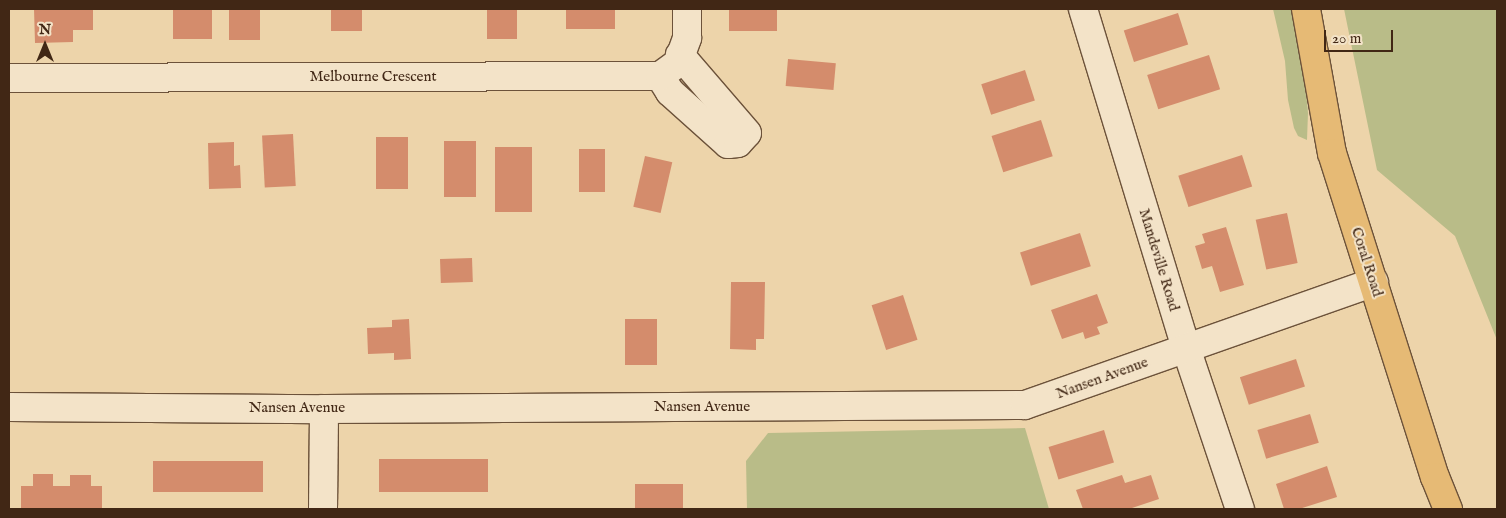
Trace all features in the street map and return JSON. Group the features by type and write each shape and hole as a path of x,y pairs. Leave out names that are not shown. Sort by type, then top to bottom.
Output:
{"main road":[{"name":"Coral Road","path":"1306,9 1332,154 1448,509"}],"street":[{"path":"680,55 747,133 738,142 728,144 670,92 660,76 678,63 680,55 687,38 687,9"},
{"name":"Mandeville Road","path":"1083,9 1186,348 1240,509"},
{"name":"Melbourne Crescent","path":"9,78 660,76"},
{"name":"Nansen Avenue","path":"9,407 1025,406 1374,282"},
{"path":"324,408 324,509"}],"green space":[{"path":"1273,9 1294,9 1303,57 1308,113 1307,140 1298,136 1294,128 1288,100 1285,61"},
{"path":"1344,9 1497,9 1497,340 1455,236 1377,170"},
{"path":"1025,428 1049,509 747,509 746,461 768,433"}],"building":[{"path":"34,9 93,9 93,30 73,30 73,42 35,43"},
{"path":"173,9 212,9 212,39 173,39"},
{"path":"229,9 260,9 260,40 229,40"},
{"path":"331,9 362,9 362,31 331,31"},
{"path":"487,9 517,9 517,39 487,39"},
{"path":"566,9 615,9 615,29 566,29"},
{"path":"729,9 777,9 777,31 729,31"},
{"path":"1178,13 1188,44 1134,62 1124,31"},
{"path":"1209,55 1220,89 1158,109 1147,75"},
{"path":"788,59 836,63 833,90 786,86"},
{"path":"1025,70 1035,100 991,115 981,84"},
{"path":"1041,120 1053,156 1003,172 992,136"},
{"path":"293,134 296,186 265,188 262,136"},
{"path":"376,137 408,137 408,189 376,189"},
{"path":"444,141 476,141 476,197 444,197"},
{"path":"234,142 234,166 240,165 241,188 209,189 208,143"},
{"path":"495,147 532,147 532,212 495,212"},
{"path":"579,149 605,149 605,192 579,192"},
{"path":"1242,155 1252,186 1188,207 1178,176"},
{"path":"645,156 672,162 661,213 633,207"},
{"path":"1287,213 1298,263 1266,270 1256,220"},
{"path":"1226,227 1244,285 1220,292 1212,266 1202,269 1195,246 1205,243 1202,234"},
{"path":"1080,233 1091,266 1031,286 1020,252"},
{"path":"472,258 473,282 441,283 440,259"},
{"path":"731,282 765,282 764,339 756,339 756,350 730,349"},
{"path":"1097,294 1108,323 1097,327 1100,334 1085,339 1083,332 1062,339 1051,310"},
{"path":"903,295 918,340 886,350 872,305"},
{"path":"409,319 411,359 394,360 394,353 368,354 367,328 392,327 392,320"},
{"path":"625,319 657,319 657,365 625,365"},
{"path":"1296,359 1305,387 1249,405 1240,377"},
{"path":"1310,414 1319,443 1266,459 1257,430"},
{"path":"1104,430 1114,463 1058,479 1049,447"},
{"path":"379,459 488,459 488,492 379,492"},
{"path":"153,461 263,461 263,492 153,492"},
{"path":"1327,466 1337,497 1299,509 1284,509 1276,484"},
{"path":"33,474 53,474 53,486 70,486 70,475 91,475 91,486 102,486 102,509 21,509 21,486 33,486"},
{"path":"1122,475 1125,483 1151,475 1159,499 1129,509 1083,509 1076,490"},
{"path":"635,484 683,484 683,509 635,509"}]}
